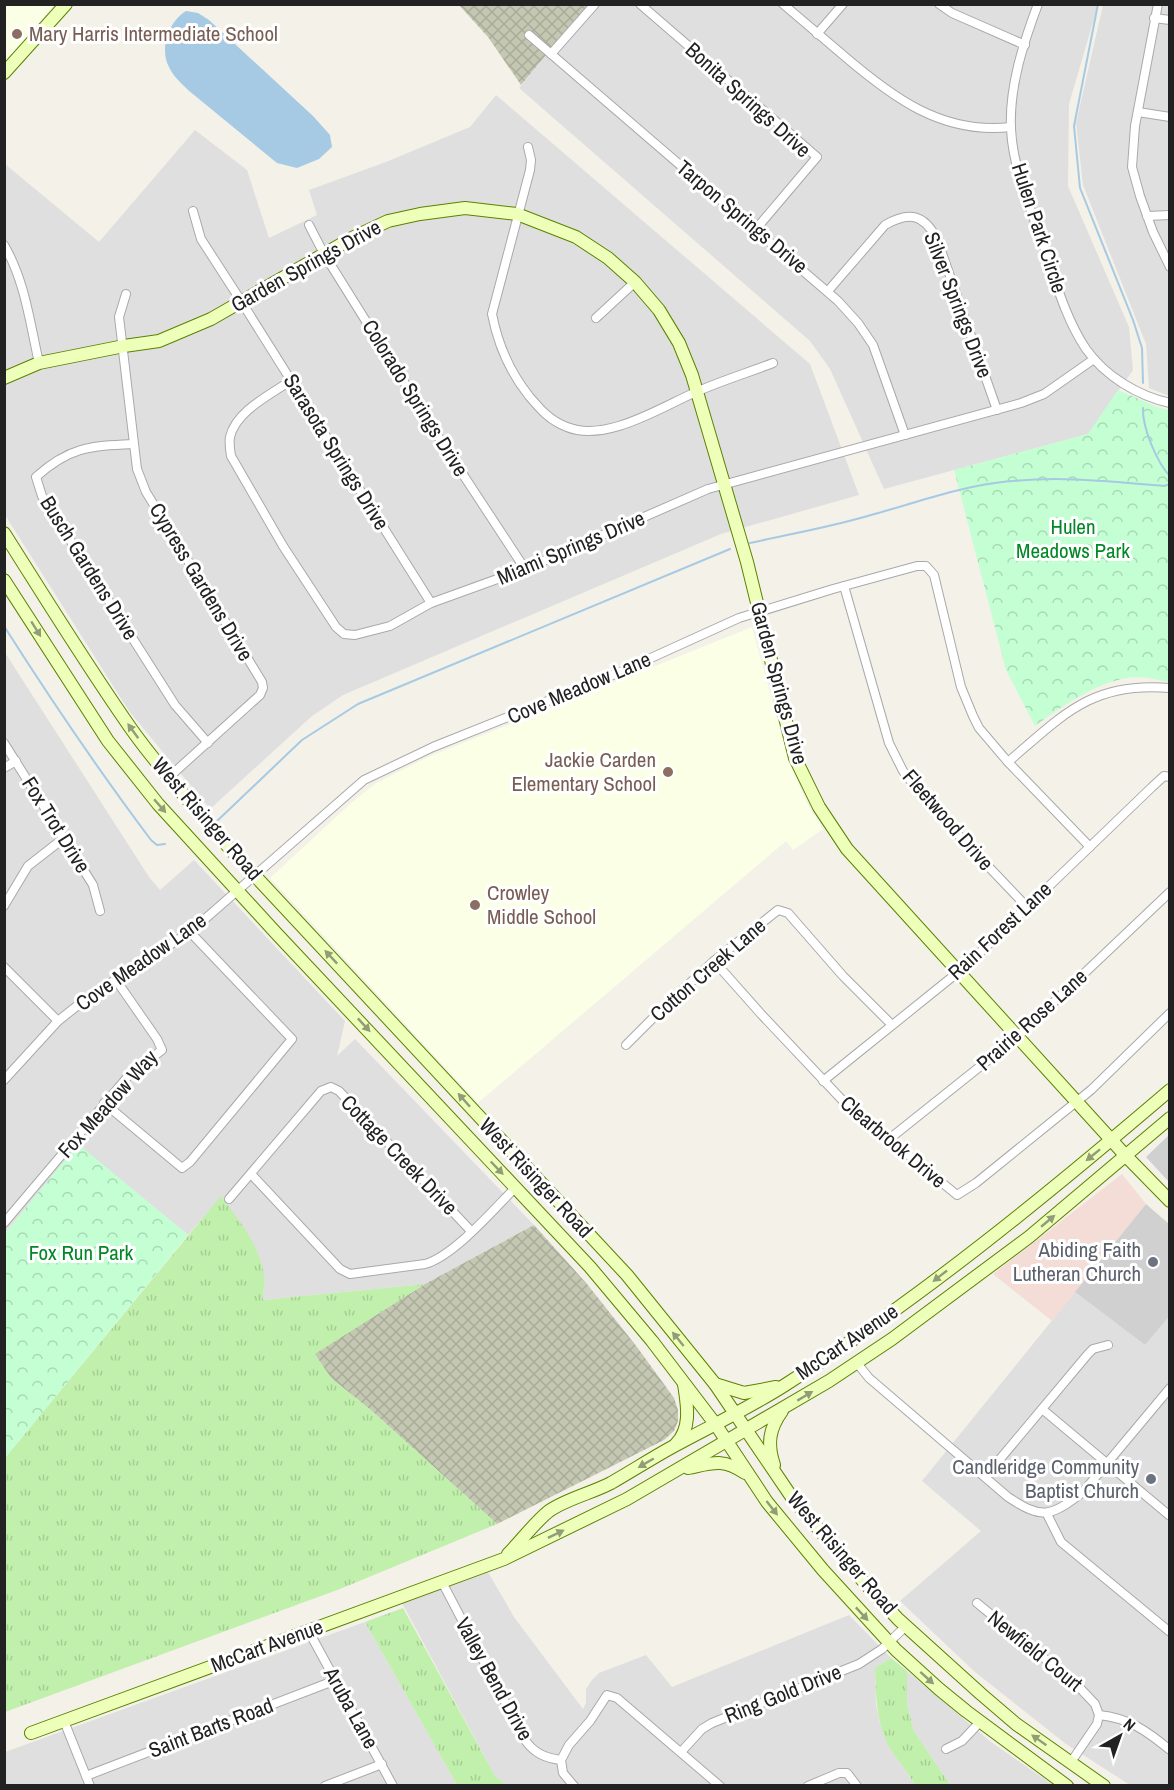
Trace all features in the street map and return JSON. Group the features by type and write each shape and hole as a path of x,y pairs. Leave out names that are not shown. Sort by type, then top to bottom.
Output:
{"main road":[{"path":"4,73 66,4"},
{"name":"Garden Springs Drive","path":"4,378 39,363 159,341 211,319 354,237 388,221 420,214 465,208 517,214 576,237 608,258 635,282 659,310 679,343 697,392 724,484 759,611 795,758 819,807 847,849 1076,1102 1170,1201"},
{"name":"West Risinger Road","path":"4,533 119,710 168,778 255,875 627,1275 715,1384 793,1499 864,1582 906,1626 1016,1724 1104,1785"},
{"name":"West Risinger Road","path":"4,580 108,741 158,804 590,1267 652,1341 716,1425 767,1502 823,1570 889,1642 939,1689 1059,1784"},
{"name":"McCart Avenue","path":"504,1559 549,1511 609,1484 783,1386 921,1291 1111,1140 1170,1090"},
{"name":"McCart Avenue","path":"31,1733 504,1559 600,1513 785,1407 892,1339 1018,1246 1170,1118"},
{"path":"516,1187 531,1173"},
{"path":"675,1446 681,1439 687,1424 688,1409 683,1383"},
{"path":"715,1384 744,1393 783,1386"},
{"path":"778,1478 769,1444 774,1422 785,1407"},
{"path":"675,1471 718,1462 732,1465 750,1477"}],"street":[{"path":"551,54 595,4"},
{"name":"Bonita Springs Drive","path":"640,4 817,157 756,230"},
{"path":"783,4 883,89 915,108 938,119 996,129 1011,128"},
{"path":"817,34 843,4"},
{"path":"939,4 952,13 1025,45"},
{"name":"Hulen Park Circle","path":"1038,4 1015,76 1011,128 1018,174 1069,317 1086,349 1122,383 1138,393 1170,403"},
{"path":"1158,4 1135,126 1132,168 1147,216 1170,267"},
{"path":"1154,18 1170,20"},
{"name":"Tarpon Springs Drive","path":"529,35 828,291 858,323 873,345 905,435"},
{"path":"1138,112 1170,117"},
{"path":"528,147 531,160 530,170 492,314 496,338 506,361 545,416 569,428 593,430 618,426 773,363"},
{"name":"Sarasota Springs Drive","path":"193,211 201,239 432,603"},
{"path":"1147,216 1170,215"},
{"name":"Silver Springs Drive","path":"828,291 885,225 897,218 908,217 930,225 998,410"},
{"name":"Colorado Springs Drive","path":"309,225 324,254 439,438 525,569"},
{"path":"4,245 11,256 22,288 39,363"},
{"path":"596,318 635,282"},
{"name":"Cypress Gardens Drive","path":"126,294 119,317 137,469 146,492 262,682 263,688 260,695 168,778"},
{"name":"Miami Springs Drive","path":"290,381 247,411 235,424 229,439 231,456 283,546 336,627 344,634 365,633 390,626 432,603 525,569 724,484 998,410 1044,394 1094,359"},
{"name":"Busch Gardens Drive","path":"133,444 99,445 77,450 58,459 36,477 42,496 176,705 186,720 208,743"},
{"name":"Cove Meadow Lane","path":"4,1080 58,1021 87,998 190,932 364,780 379,771 466,733 620,672 759,611 917,566 926,566 934,575 961,687 980,728 1008,762 1090,847"},
{"name":"Fleetwood Drive","path":"844,586 889,743 903,771 927,802 1027,907"},
{"path":"1008,762 1053,723 1085,701 1121,689 1144,686 1170,688"},
{"name":"Fox Trot Drive","path":"4,743 93,885 100,911"},
{"path":"4,768 16,761"},
{"name":"Rain Forest Lane","path":"823,1082 958,971 1164,776 1170,777"},
{"path":"4,906 28,866 64,837"},
{"name":"Prairie Rose Lane","path":"888,1140 1017,1037 1170,892"},
{"name":"Cotton Creek Lane","path":"626,1045 714,961 778,910 788,913 843,976 892,1025"},
{"path":"104,1103 182,1168 190,1162 292,1039 190,932"},
{"name":"Clearbrook Drive","path":"714,961 844,1103 957,1195 976,1183 1076,1102 1170,1013"},
{"path":"4,967 58,1021"},
{"name":"Fox Meadow Way","path":"4,1223 130,1074 162,1050 157,1039 116,980"},
{"name":"Cottage Creek Drive","path":"230,1199 321,1091 331,1087 339,1092 471,1231"},
{"path":"251,1174 340,1269 350,1274 430,1262 453,1247 516,1187"},
{"path":"985,1477 1088,1354 1093,1349 1108,1346"},
{"path":"857,1363 868,1378 1008,1497 1030,1511 1047,1514 1066,1505 1083,1492 1170,1388"},
{"path":"1042,1409 1170,1516"},
{"path":"1047,1514 1061,1542 1170,1632"},
{"name":"Valley Bend Drive","path":"442,1582 525,1740 536,1753 561,1761"},
{"name":"Newfield Court","path":"977,1603 1089,1696 1099,1715"},
{"name":"Ring Gold Drive","path":"681,1752 692,1739 712,1723 871,1658 906,1626"},
{"name":"Aruba Lane","path":"308,1630 393,1785"},
{"name":"Saint Barts Road","path":"86,1776 336,1680"},
{"path":"574,1785 563,1773 561,1761 569,1745 590,1721 607,1695 618,1698 720,1785"},
{"path":"1071,1762 1097,1724 1099,1715 1124,1719 1138,1725 1170,1750"},
{"path":"64,1721 90,1785"},
{"path":"946,1749 962,1741 980,1722"},
{"path":"325,1785 382,1764"},
{"path":"808,1785 839,1773 847,1773 857,1785"}],"shaded area":[{"name":"Mary Harris Intermediate School","path":"4,5 54,5 5,63"},
{"path":"459,5 588,5 521,85 488,37"},
{"path":"588,5 1098,5 1069,104 1068,186 1129,327 1133,370 1088,434 884,489 830,369 810,341 519,88"},
{"path":"1103,5 1169,5 1169,396 1149,388 1146,344 1083,185 1076,123"},
{"path":"496,95 810,364 859,495 721,534 343,695 312,716 210,809 129,711 5,515 5,164 99,242 195,130 247,170 269,238 317,215 309,190 386,162 470,127"},
{"name":"Crowley Middle School","path":"752,627 789,761 808,805 823,829 793,850 786,841 478,1103 270,878 376,783 428,757"},
{"path":"4,651 149,877 160,890 194,860 345,1021 337,1056 355,1039 534,1225 425,1284 263,1300 264,1277 221,1197 188,1235 78,1145 5,1233"},
{"path":"1169,1135 1169,1182 1146,1157"},
{"path":"1122,1174 1146,1204 1052,1321 993,1274"},
{"path":"1146,1204 1169,1224 1170,1315 1145,1345 1075,1292"},
{"path":"534,1225 587,1284 637,1347 674,1398 678,1410 678,1421 674,1431 664,1440 497,1524 373,1412 331,1378 314,1354 425,1284"},
{"path":"1075,1292 1145,1345 1169,1315 1169,1785 1130,1785 1066,1744 975,1672 900,1601 981,1531 922,1481"},
{"path":"488,1572 514,1617 583,1709 586,1703 586,1689 599,1673 646,1655 672,1687 849,1615 891,1658 875,1668 876,1705 880,1724 891,1749 915,1785 506,1785 495,1776 402,1603"},
{"path":"365,1622 457,1785 5,1786 5,1752"},
{"path":"907,1671 991,1742 1053,1785 950,1785 914,1731 907,1704"}],"green space":[{"name":"Hulen Meadows Park","path":"1118,390 1169,410 1169,682 1137,677 1110,682 1083,694 1035,726 1006,670 954,470 1088,434"},
{"name":"Fox Run Park","path":"78,1144 188,1235 5,1458 5,1233"},
{"path":"221,1196 248,1233 258,1254 264,1276 263,1300 425,1284 315,1354 331,1378 373,1412 497,1524 340,1589 5,1712 5,1458"},
{"path":"403,1608 495,1776 506,1785 457,1785 365,1622"},
{"path":"891,1658 907,1671 907,1704 914,1731 950,1785 915,1785 886,1740 878,1711 875,1668"}],"water":[{"path":"186,11 198,13 209,20 313,116 330,135 332,147 319,159 297,168 277,163 188,90 171,70 165,52 167,36 171,28"}],"waterway":[{"path":"1098,4 1074,126 1080,188 1133,320 1142,348 1143,383"},
{"path":"1143,408 1151,444 1160,463 1170,476"},
{"path":"750,543 841,523 948,493 995,483 1059,479 1164,486 1170,484"},
{"path":"216,822 302,740 358,704 730,549"},
{"path":"4,626 76,735 151,840 157,845 165,844"}],"place":[{"name":"Mary Harris Intermediate School","path":"17,34"},
{"name":"Jackie Carden Elementary School","path":"668,772"},
{"name":"Crowley Middle School","path":"475,905"},
{"name":"Abiding Faith Lutheran Church","path":"1153,1262"},
{"name":"Candleridge Community Baptist Church","path":"1151,1479"}]}
